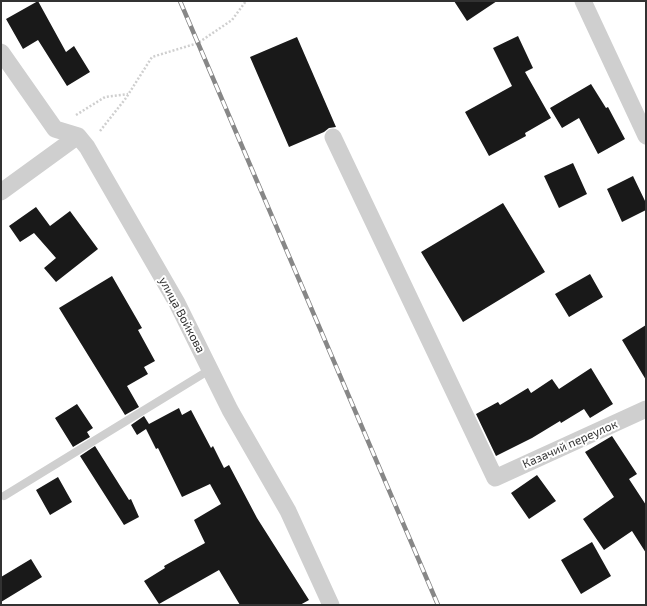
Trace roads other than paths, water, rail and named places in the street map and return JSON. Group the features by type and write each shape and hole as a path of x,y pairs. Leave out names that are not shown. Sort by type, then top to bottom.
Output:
{"street":[{"path":"583,1 646,136"},
{"path":"1,52 55,129 82,142"},
{"name":"Казачий переулок","path":"333,137 495,478 646,409"},
{"path":"1,192 82,142"},
{"name":"улица Войкова","path":"82,142 177,303 230,410 288,511 331,605"}],"lane":[{"path":"4,496 211,369"}],"railway":[{"path":"180,1 438,605"}]}
